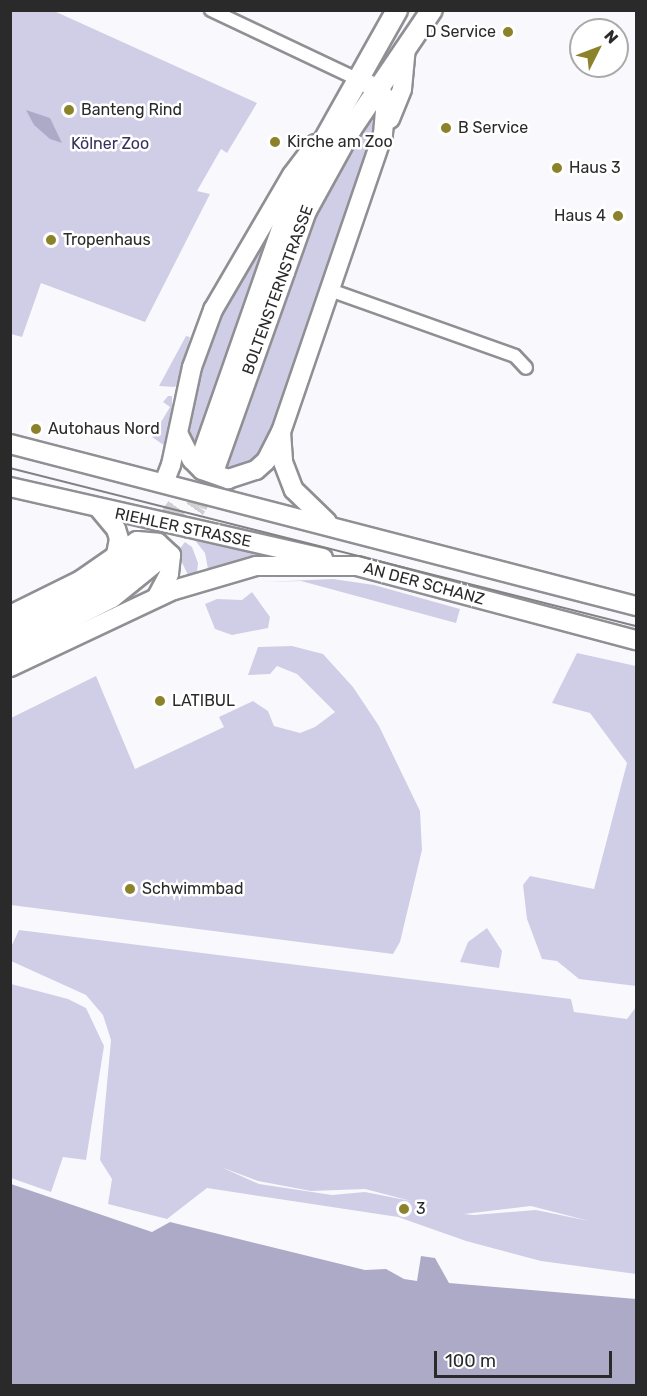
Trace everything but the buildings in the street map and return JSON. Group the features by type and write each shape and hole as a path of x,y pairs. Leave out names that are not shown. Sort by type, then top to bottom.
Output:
{"main road":[{"name":"BOLTENSTERNSTRASSE","path":"397,10 329,126 291,201 207,465 306,211 334,156 377,88 432,10"},
{"path":"178,433 192,460 202,470 228,479 256,470 266,461 280,432 383,134 402,88 406,47"},
{"path":"357,79 377,88 386,98 383,134"},
{"name":"BOLTENSTERNSTRASSE","path":"164,483 178,433 192,367 213,310 298,166 329,126"},
{"path":"280,432 283,462 300,500 326,521 342,529"},
{"path":"10,444 342,529"},
{"name":"RIEHLER STRASSE","path":"10,487 100,510 357,566"},
{"path":"100,510 116,529 119,539 116,554"},
{"name":"AN DER SCHANZ","path":"342,529 636,606"},
{"path":"10,615 81,580 137,541 148,540 165,549 172,565 157,597"},
{"path":"10,633 104,584 154,553 112,597 10,649"},
{"name":"AN DER SCHANZ","path":"10,667 157,597 208,578 256,566 357,566 636,640"}],"street":[{"path":"211,10 357,79"},
{"path":"330,290 515,356 526,368"}],"green space":[{"name":"Kölner Zoo","path":"11,11 54,11 257,103 227,153 221,149 197,191 210,194 145,322 41,283 22,337 11,334"},
{"path":"373,104 379,109 375,129 270,444 249,469 221,471 296,250"},
{"path":"284,195 195,453 187,432 188,415 206,337"},
{"path":"186,336 190,337 180,380 175,387 159,386"},
{"path":"168,396 172,396 172,411 165,446 152,437 170,407 163,402"},
{"path":"190,534 287,556 208,569 205,553"},
{"path":"185,542 192,547 198,563 197,573 188,575 177,552"},
{"path":"333,579 374,585 460,609 456,623 301,581 263,582"},
{"path":"252,592 270,617 268,628 232,635 215,629 205,604 217,599 242,600"},
{"path":"292,646 323,654 353,687 379,726 420,811 422,850 400,942 393,954 11,905 11,718 96,676 135,769 224,727 219,717 253,701 268,711 274,726 300,733 315,727 335,712 297,674 277,666 270,674 248,675 258,647"},
{"path":"577,653 636,666 636,986 579,979 557,961 542,959 527,919 523,885 530,876 594,889 627,763 590,713 552,703"},
{"path":"487,928 502,951 499,968 460,962 468,942"},
{"path":"19,930 571,999 574,1012 627,1019 636,1007 636,1274 541,1261 466,1241 398,1217 207,1188 167,1219 108,1204 112,1179 100,1160 111,1040 103,1015 86,995 11,961 11,947","holes":["221,1167 258,1181 311,1191 365,1189 411,1201 365,1192 332,1195 259,1184","531,1206 589,1221 536,1210 464,1214"]},
{"path":"11,984 68,999 86,1008 104,1046 86,1160 63,1157 51,1192 11,1178"}],"shaded area":[{"path":"26,110 50,118 62,143 50,139 34,125"},
{"path":"11,1184 152,1232 170,1222 365,1270 386,1269 404,1279 417,1281 421,1256 435,1258 449,1283 636,1299 636,1385 11,1385"}],"tunnel":[{"path":"148,548 182,499 201,460"},
{"path":"160,558 197,506 214,469"}],"tram line":[{"path":"10,468 636,626"}],"place":[{"name":"D Service","path":"508,32"},
{"name":"Banteng Rind","path":"69,110"},
{"name":"B Service","path":"446,128"},
{"name":"Kirche am Zoo","path":"275,142"},
{"name":"Haus 3","path":"557,168"},
{"name":"Haus 4","path":"618,216"},
{"name":"Tropenhaus","path":"51,240"},
{"name":"Autohaus Nord","path":"36,429"},
{"name":"LATIBUL","path":"160,701"},
{"name":"Schwimmbad","path":"130,889"},
{"name":"3","path":"404,1209"}]}
